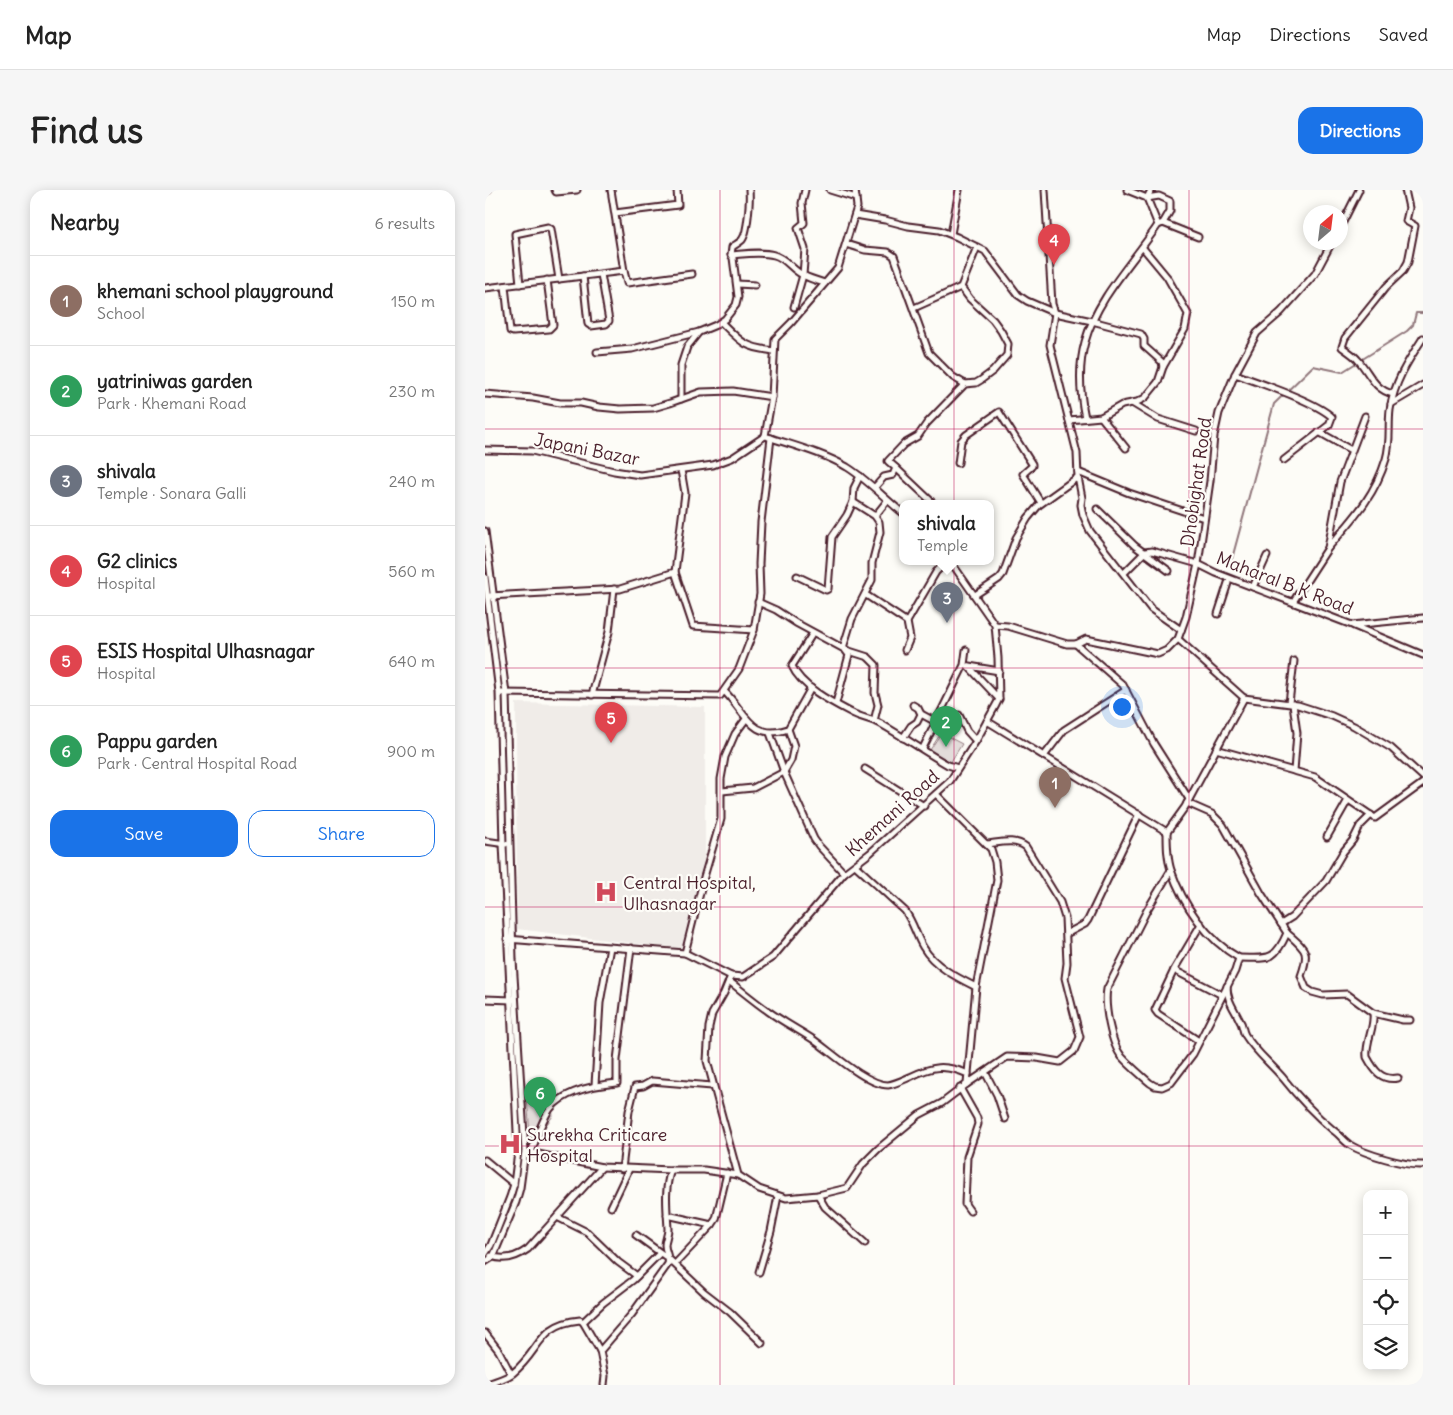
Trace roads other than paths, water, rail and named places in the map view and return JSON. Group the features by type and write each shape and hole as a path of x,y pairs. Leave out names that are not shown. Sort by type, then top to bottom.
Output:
{"street":[{"path":"555,190 555,192 577,190"},
{"path":"611,190 627,283 691,274"},
{"path":"615,213 678,205 677,190"},
{"path":"597,352 632,350 699,332 721,322 736,305 738,297 731,255 732,247 742,240 744,235 750,201 749,190"},
{"path":"794,307 803,275 805,249 798,228 804,223 802,203 805,190"},
{"path":"830,190 856,198"},
{"path":"503,693 720,696 739,670 754,630 758,602 761,522 775,339 791,324 838,268 857,207 855,190"},
{"path":"951,234 959,190"},
{"path":"1045,190 1052,304 1055,313 1050,345 1077,453 1078,474 1083,498 1081,505 1083,515 1090,531 1151,609 1181,630"},
{"path":"1085,418 1081,391 1082,356 1092,321 1112,289 1170,211 1170,201 1159,196 1147,198 1127,190"},
{"path":"1147,198 1151,190"},
{"path":"1348,212 1359,190"},
{"path":"1393,394 1385,392 1368,376 1360,362 1342,347 1345,338 1386,287 1403,271 1408,262 1415,226 1406,221 1409,208 1405,190"},
{"path":"1147,198 1161,224 1198,237"},
{"path":"855,216 939,230 951,234 985,251 1018,295 1027,301 1055,313 1141,334 1145,346 1163,366"},
{"path":"520,284 515,234 548,227 551,229 559,279"},
{"path":"846,244 865,250 891,253 900,271 929,353 953,377 965,384 976,383 993,371 1007,355 1009,349 1006,339 993,320 970,299 961,287"},
{"path":"914,308 961,287 977,247"},
{"path":"1069,420 1101,417 1122,405 1145,398 1158,382 1163,366 1185,329 1187,314 1167,277 1143,248"},
{"name":"Dhobighat Road","path":"1178,639 1190,602 1198,564 1214,436 1219,413 1235,374 1257,333 1281,312 1315,274 1328,250"},
{"path":"731,255 765,253 774,255 783,259 788,265 803,275 825,283"},
{"path":"485,288 624,270"},
{"path":"583,276 588,324 591,326 606,324 609,320 601,274"},
{"path":"505,286 510,331 549,329 553,325 547,280"},
{"path":"737,284 755,285"},
{"path":"721,322 746,346 775,351"},
{"path":"681,399 680,376 682,359 687,348 699,332"},
{"path":"1293,602 1328,548 1361,508 1377,484 1387,457 1393,394 1402,371 1423,338"},
{"path":"1235,374 1328,413 1332,417 1329,425 1284,460"},
{"path":"929,500 888,461 904,444 918,436 927,423 965,384"},
{"path":"1391,404 1423,385"},
{"path":"485,394 621,408 653,408 701,392 733,391 772,397"},
{"path":"1131,403 1158,420 1196,431"},
{"path":"958,463 961,441 966,435 999,412 1032,464 1023,474 1041,503"},
{"path":"1328,548 1340,482 1365,416"},
{"path":"1101,417 1126,448"},
{"path":"1319,432 1351,450"},
{"path":"768,437 819,454 846,466 875,487 899,510"},
{"name":"Japani Bazar","path":"485,450 532,452 640,474 713,465 733,458 768,437"},
{"path":"875,487 884,477 893,475 896,468"},
{"path":"681,470 685,494 675,572 693,626 754,630"},
{"path":"1078,474 1204,518"},
{"path":"975,595 999,579 1003,574 1016,538 1028,518 1041,503 1078,474"},
{"path":"797,576 826,590 828,589 832,537 847,515 853,502 854,488 861,476"},
{"path":"875,516 887,500"},
{"path":"836,703 849,655 845,649 852,619 872,580 872,563 880,532 879,522 875,516 853,502"},
{"path":"1097,510 1131,542 1169,571"},
{"path":"485,531 494,596 503,693 507,940 528,1152"},
{"name":"Maharal B K Road","path":"1145,552 1152,551 1198,564 1352,625 1423,618"},
{"path":"1124,574 1145,552"},
{"path":"1253,587 1267,556"},
{"path":"905,650 910,638 907,622 936,572 943,565"},
{"path":"953,565 995,625 1008,626 1067,644 1076,644 1086,639 1158,654 1167,650 1178,639 1244,698 1320,710 1354,726 1391,748 1423,777"},
{"path":"486,596 620,589 675,572"},
{"path":"485,577 486,596 503,693"},
{"path":"1218,614 1228,584"},
{"path":"592,694 609,632 614,589"},
{"path":"865,595 907,622"},
{"path":"758,602 776,610 813,633 845,649 868,657 876,665 875,693 878,705 874,721"},
{"name":"Khemani Road","path":"730,978 743,977 773,956 844,873 924,806 950,781 976,741 999,698 995,625"},
{"path":"1352,625 1423,655"},
{"path":"813,633 792,666 794,672 811,688 853,713 874,721 923,748 948,765 958,768"},
{"path":"1076,644 1117,679 1126,690 1154,744 1188,801 1212,814 1223,825 1261,894 1287,934 1305,948 1307,953 1306,962 1301,976 1306,988 1323,995 1347,994 1373,1013 1410,1020"},
{"path":"923,748 966,665 966,650"},
{"path":"1294,661 1291,704 1297,733 1294,770"},
{"path":"966,665 999,671"},
{"path":"966,665 999,698"},
{"path":"724,691 735,701 746,719 754,727 770,733 788,729 811,688"},
{"path":"1044,756 1064,730 1126,690"},
{"path":"1244,698 1188,801 1167,832 1171,870 1187,904 1201,924 1219,944 1239,958 1262,960 1280,948 1287,934"},
{"path":"913,705 920,710 921,714 936,722"},
{"path":"903,738 911,726 917,722 921,714"},
{"path":"959,715 967,731 976,741"},
{"path":"685,953 721,819 721,779 725,757 735,734 746,719"},
{"path":"987,722 1167,832"},
{"path":"722,791 753,788 785,772 791,760 794,746 788,729"},
{"path":"770,733 785,772 819,846 844,873"},
{"path":"1217,748 1315,776 1375,818 1423,783"},
{"path":"865,769 924,806"},
{"path":"936,794 991,849 997,880 976,987 967,1084"},
{"path":"1327,837 1349,800"},
{"path":"1066,934 1085,924 1088,920 1139,814"},
{"path":"1281,924 1292,917 1326,881 1360,826 1371,815"},
{"path":"485,840 506,844"},
{"path":"518,1152 528,1152 602,1167 704,1170 727,1173 738,1175 759,1190 778,1196 787,1198 818,1195 847,1188 863,1164 919,1115 942,1103 960,1088 1007,1057 1037,1058 1061,1062 1074,1051 1080,1037 1065,978 1065,918 1060,902 1026,847 1021,843 985,844"},
{"path":"506,844 513,939 512,1000 518,1152 514,1184 491,1245 486,1253 493,1257 509,1258 521,1255 602,1167"},
{"path":"855,865 910,917 923,948 931,958 954,976 976,987"},
{"path":"1171,870 1147,910 1107,989 1106,998 1114,1043 1122,1057 1155,1086 1162,1087 1171,1083 1193,1054 1235,971 1239,958"},
{"path":"1199,1041 1158,1014 1155,1010 1174,970 1201,924"},
{"path":"507,940 685,953 730,978 770,1012 815,1040 866,1078 889,1085 903,1081 918,1073 943,1066 955,1068 968,1074"},
{"path":"595,1085 600,1003 610,947"},
{"path":"485,1262 493,1257 516,1202 528,1152 550,1109 560,1099 595,1085 617,1083 617,1060 631,948"},
{"path":"1174,970 1222,995"},
{"path":"730,978 712,1014 709,1028 707,1061 712,1086 738,1175"},
{"path":"1227,986 1227,996 1230,1005 1242,1023 1243,1032 1299,1099 1317,1116 1349,1144 1364,1152 1406,1164 1423,1165"},
{"path":"485,999 512,1000"},
{"path":"1373,1013 1374,1025 1370,1036 1367,1057 1383,1077 1397,1078"},
{"path":"985,1072 997,1095 1005,1119"},
{"path":"622,1169 629,1112 635,1087 643,1086 652,1081 712,1086"},
{"path":"960,1088 977,1118 975,1133 967,1157 965,1204 970,1211"},
{"path":"485,1160 514,1184"},
{"path":"611,1207 629,1169"},
{"path":"600,1351 666,1269 669,1259 665,1245 668,1232 667,1180 671,1170"},
{"path":"675,1264 712,1226 716,1219 727,1173"},
{"path":"818,1195 825,1207 865,1243"},
{"path":"759,1272 771,1231 778,1196"},
{"path":"667,1215 712,1226"},
{"path":"557,1217 587,1232 618,1262 637,1276"},
{"path":"635,1235 675,1264 703,1292 730,1312 762,1343"},
{"path":"583,1322 637,1276 660,1253"},
{"path":"485,1385 511,1374 555,1326 567,1321 580,1320 600,1351 605,1376 604,1385"},
{"path":"485,1333 499,1351 511,1374"}],"waterway":[{"path":"1230,566 1274,404 1313,366 1342,372 1407,331 1413,325 1416,313 1423,313"}],"place":[{"name":"G2 clinics","path":"1054,265"},
{"name":"shivala","path":"947,623"},
{"name":"ESIS Hospital Ulhasnagar","path":"611,743"},
{"name":"yatriniwas garden","path":"946,747"},
{"name":"khemani school playground","path":"1055,808"},
{"name":"Central Hospital, Ulhasnagar","path":"606,892"},
{"name":"Pappu garden","path":"540,1118"},
{"name":"Surekha Criticare Hospital","path":"510,1144"}]}
